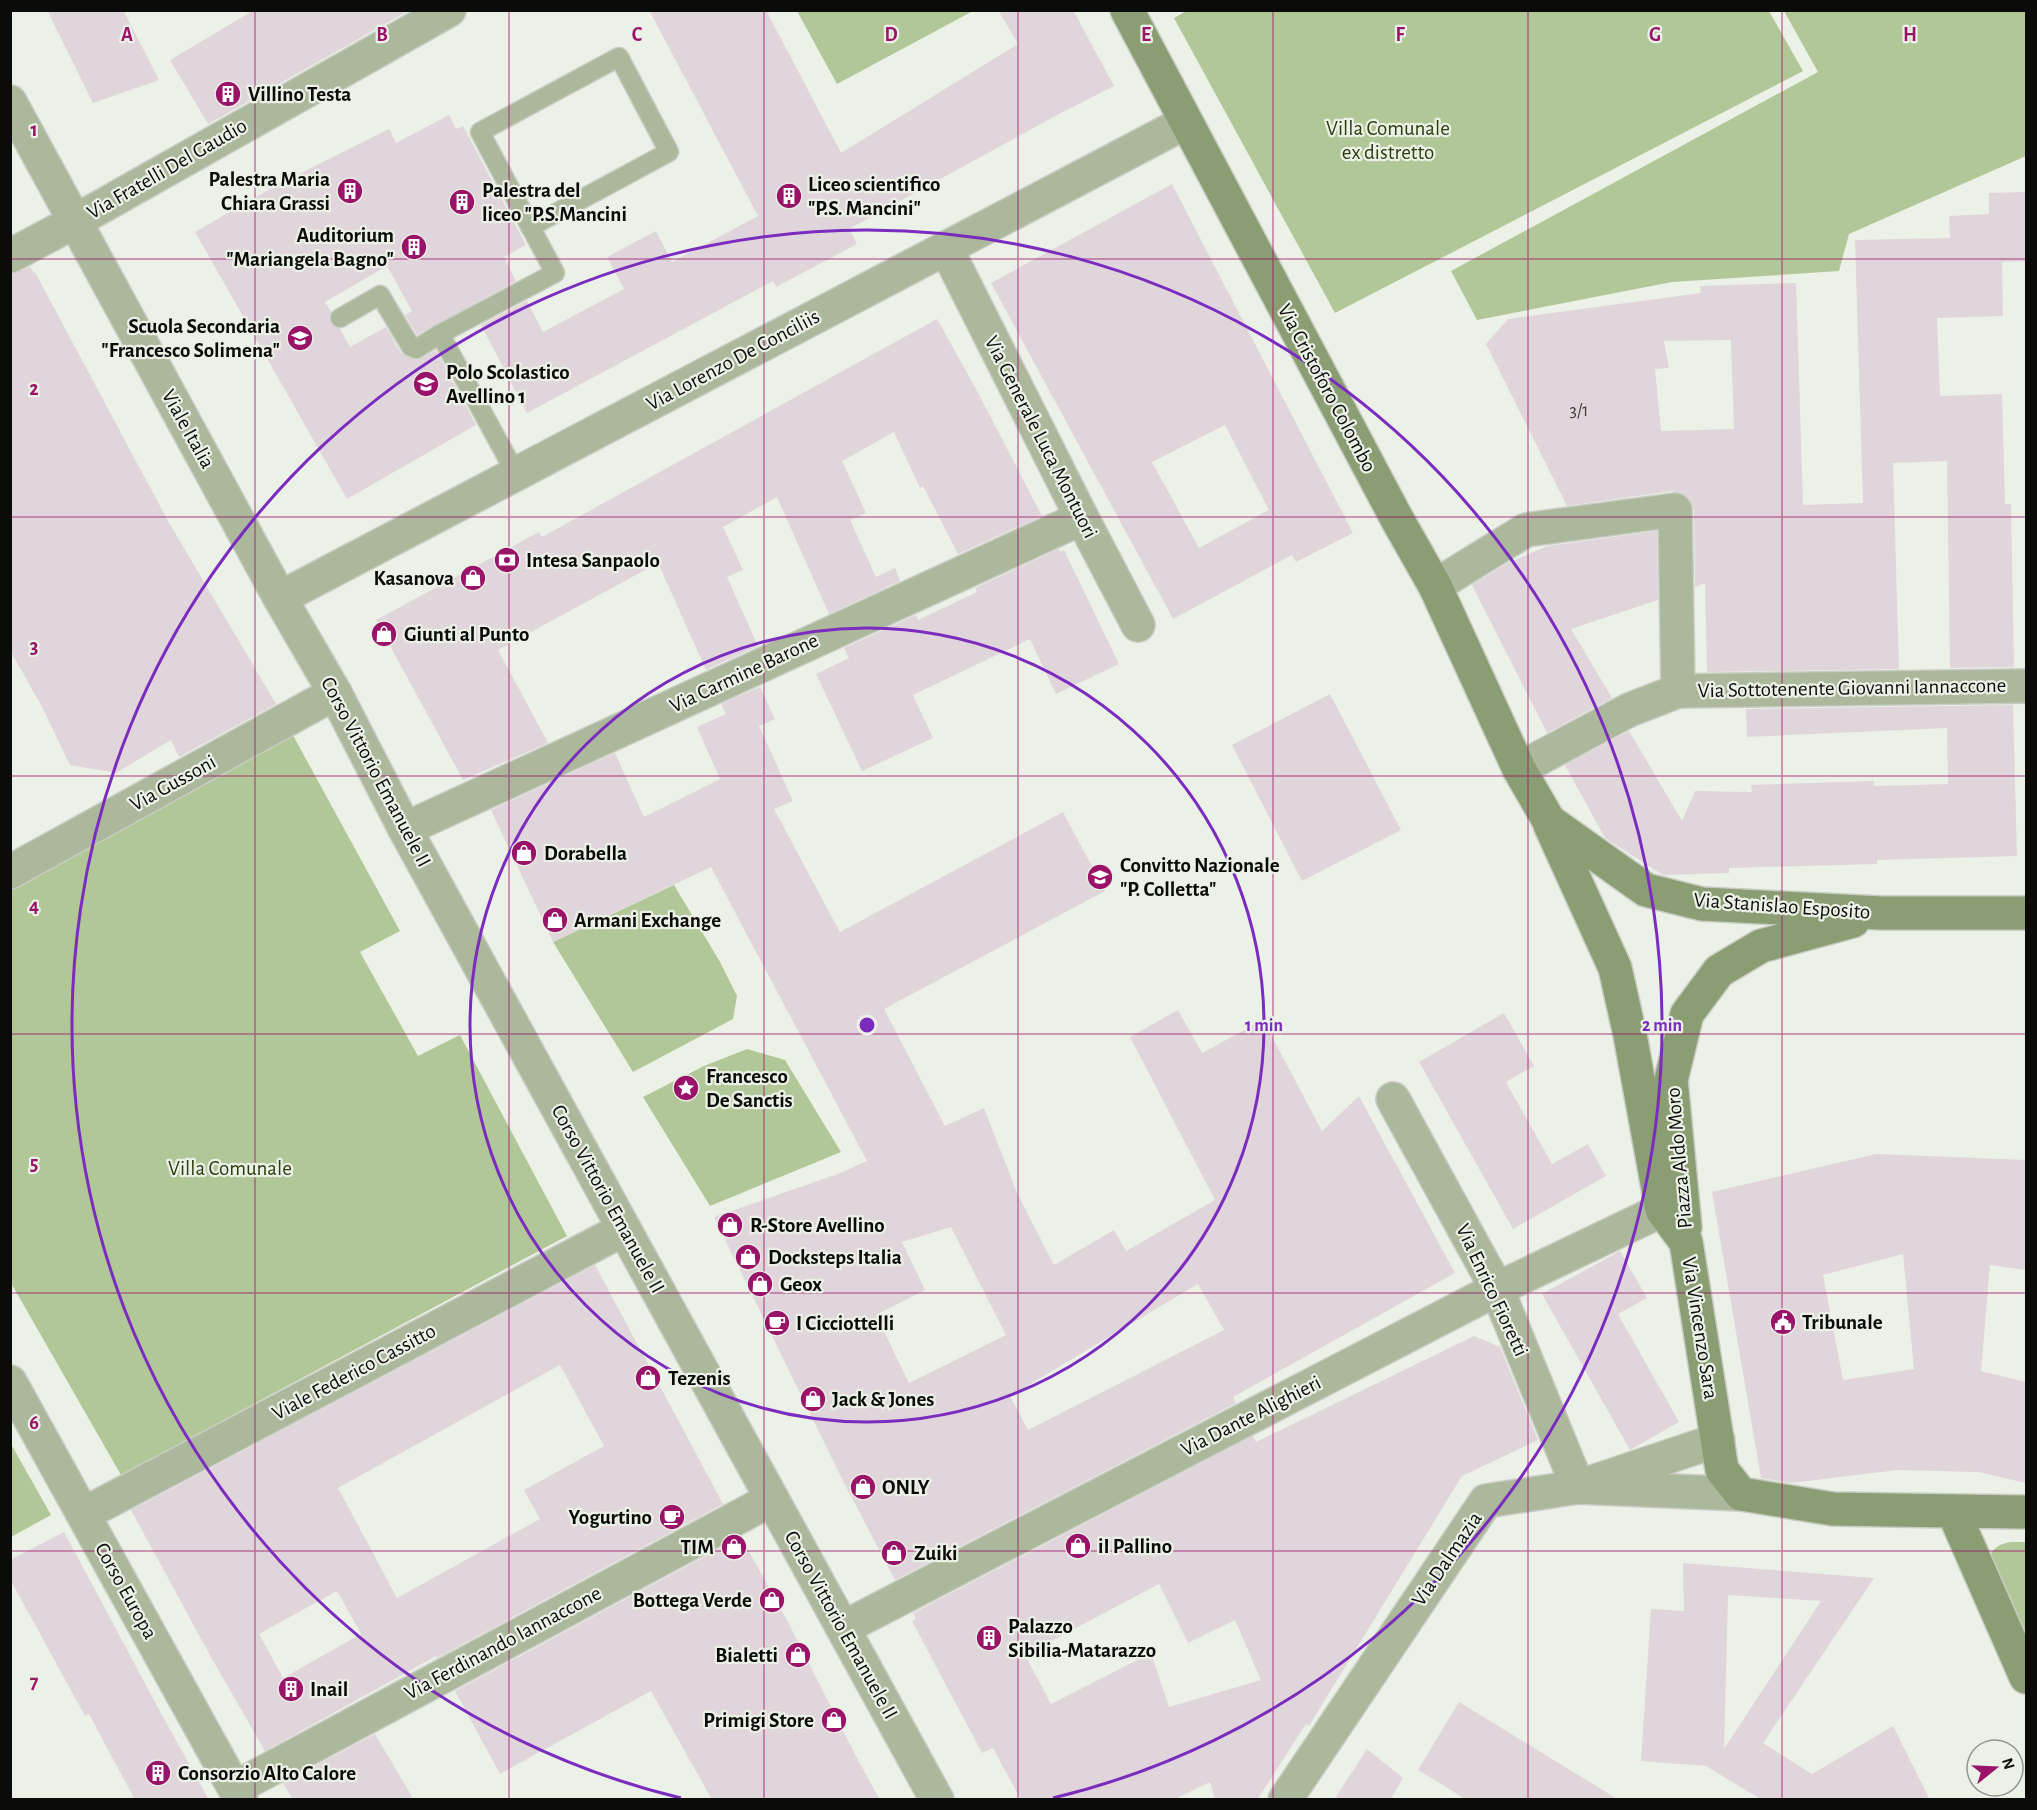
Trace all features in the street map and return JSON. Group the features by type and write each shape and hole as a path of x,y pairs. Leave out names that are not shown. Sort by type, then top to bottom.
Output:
{"street":[{"name":"Via Fratelli Del Gaudio","path":"10,256 449,10"},
{"name":"Via Cristoforo Colombo","path":"1127,10 1397,519 1435,586 1519,769"},
{"name":"Viale Italia","path":"10,102 280,597"},
{"name":"Via Lorenzo De Conciliis","path":"280,597 1186,122"},
{"name":"Via Generale Luca Montuori","path":"946,248 1138,625"},
{"name":"Via Sottotenente Giovanni Iannaccone","path":"1435,586 1526,530 1675,510 1678,691"},
{"name":"Via Carmine Barone","path":"405,829 1082,518"},
{"name":"Corso Vittorio Emanuele II","path":"280,597 937,1800"},
{"name":"Via Sottotenente Giovanni Iannaccone","path":"1519,769 1629,710 1678,691 2026,686"},
{"name":"Via Gussoni","path":"10,872 334,693"},
{"name":"Via Stanislao Esposito","path":"1519,769 1548,821 1646,890 1702,904 1881,913 2026,913"},
{"name":"Via Vincenzo Sara","path":"1548,821 1615,968 1630,1035 1662,1210 1686,1242 1722,1470 1741,1494"},
{"name":"Piazza Aldo Moro","path":"1686,1242 1671,1080 1687,1014 1719,971 1761,946 1881,913"},
{"name":"Via Enrico Fioretti","path":"1394,1099 1497,1289 1578,1487"},
{"name":"Via Dante Alighieri","path":"843,1628 1497,1289 1662,1210"},
{"name":"Viale Federico Cassitto","path":"84,1515 624,1229"},
{"name":"Corso Europa","path":"10,1382 238,1794"},
{"path":"1578,1487 1718,1440"},
{"name":"Via Dalmazia","path":"1285,1800 1486,1501 1578,1487 1741,1494"},
{"path":"1741,1494 1833,1509 2026,1512"},
{"name":"Via Ferdinando Iannaccone","path":"238,1794 772,1499"},
{"path":"1953,1511 2026,1677"}],"lane":[{"path":"340,318 380,295 411,348 416,348 555,273 480,132 619,57 669,152 531,226"},
{"path":"440,334 516,474"}],"green space":[{"name":"Villa Comunale ex distretto","path":"1188,10 1769,11 1803,71 1335,313 1174,18"},
{"path":"797,11 973,11 837,84"},
{"path":"1784,11 2026,11 2026,156 1849,234 1839,271 1672,282 1477,320 1451,271 1818,72"},
{"name":"Villa Comunale","path":"289,728 400,931 360,952 418,1056 460,1035 567,1236 121,1475 11,1283 10,884"},
{"path":"674,885 720,962 737,996 733,1019 633,1072 553,942"},
{"path":"747,1049 785,1060 841,1152 710,1206 643,1097 704,1066"},
{"path":"11,1444 51,1515 10,1537"},
{"path":"2011,1542 2026,1542 2026,1645 1989,1558 1997,1547"}],"building":[{"path":"47,10 123,10 159,80 93,103"},
{"name":"Villino Testa","path":"254,10 410,10 208,124 170,60"},
{"name":"Liceo scientifico \"P.S. Mancini\"","path":"649,10 766,10 841,153 1018,44 998,10 1073,10 1114,86 849,229 857,244 776,287 773,281 527,413 481,325 527,301 543,332 624,289 607,257 656,231 672,262 758,216"},
{"path":"449,115 456,129 463,126 526,245 504,257 516,281 417,335 405,315 412,311 387,266 325,302 331,312 329,319 331,324 340,329 350,347 386,327 401,353 407,357 418,360 436,350 476,425 347,499 195,232 277,185 389,129 396,143"},
{"path":"1172,184 1353,533 1296,562 1292,555 1173,619 991,283","holes":["1225,425 1269,510 1199,548 1152,462"]},
{"path":"2026,192 2026,261 2002,262 2003,316 1937,318 1940,396 2002,394 2005,504 2011,504 2014,667 1950,668 1947,461 1893,463 1899,669 1707,672 1705,583 1695,587 1694,510 1690,499 1682,493 1672,491 1567,506 1486,344 1508,319 1701,293 1700,286 1796,283 1803,505 1863,503 1855,240 1950,238 1949,216 1989,214 1989,193","holes":["1731,340 1734,429 1661,431 1655,369 1669,368 1664,341"]},
{"path":"30,267 35,272 168,521 276,704 179,757 171,740 116,773 70,765 42,707 10,650 10,275"},
{"path":"937,319 1042,516 958,554 923,486 920,488 894,432 842,461 866,513 850,520 876,577 895,568 900,581 829,614 777,497 723,527 743,570 727,577 758,646 706,670 658,563 498,650 548,743 463,780 376,620 539,532 542,537"},
{"path":"1657,531 1658,600 1571,629 1612,698 1547,733 1472,585 1508,563 1548,546"},
{"path":"1059,549 1060,552 1064,550 1119,664 1056,694 1030,639 913,695 933,738 862,771 816,674 849,658 844,648 916,615 918,620 977,592 975,588"},
{"path":"760,687 775,719 759,726 793,801 774,809 840,932 1063,812 1105,891 884,1009 945,1126 984,1108 1017,1193 1054,1265 1114,1230 1126,1251 1215,1200 1130,1037 1178,1010 1202,1053 1263,1020 1322,1131 1359,1096 1455,1273 1233,1397 1236,1403 895,1580 841,1477 714,1217 838,1174 867,1161 711,867 553,942 491,810 615,753 644,817 720,779 697,727 726,714 721,704","holes":["951,1227 1006,1335 909,1383 876,1315 925,1290 902,1242","1198,1284 1224,1330 1028,1430 1010,1396"]},
{"path":"1330,694 1401,830 1302,881 1232,745"},
{"path":"2013,705 2017,856 1877,860 1877,864 1729,868 1729,873 1663,875 1605,838 1565,765 1629,731 1682,821 1695,791 1752,792 1751,785 1874,781 1874,786 1948,784 1947,728 1747,737 1746,709"},
{"path":"1504,1013 1534,1066 1506,1082 1552,1164 1588,1144 1606,1176 1513,1229 1419,1062"},
{"name":"Tribunale","path":"1876,1154 2026,1160 2026,1270 1990,1265 1981,1371 2026,1382 2026,1483 1978,1472 1898,1470 1791,1483 1761,1478 1712,1192","holes":["1903,1254 1914,1369 1843,1380 1823,1275"]},
{"path":"1620,1251 1647,1298 1618,1314 1679,1422 1630,1450 1542,1294"},
{"path":"595,1265 723,1504 437,1658 436,1656 265,1751 131,1510","holes":["560,1365 604,1446 524,1490 540,1519 397,1598 338,1488","337,1591 361,1634 283,1678 259,1634"]},
{"path":"1474,1336 1500,1347 1538,1440 1462,1476 1309,1726 1306,1724 1257,1800 1215,1800 1210,1782 1173,1800 1021,1800 993,1748 982,1753 912,1621 916,1619 913,1613 1253,1436 1256,1442","holes":["1159,1584 1188,1643 1235,1620 1261,1680 1169,1707 1151,1653 1051,1704 1025,1655"]},
{"path":"64,1532 209,1800 135,1800 89,1714 85,1716 10,1579 10,1560"},
{"path":"741,1537 788,1622 880,1800 712,1800 651,1691 500,1774 455,1691"},
{"path":"1683,1563 1874,1578 1763,1743 1812,1774 1893,1726 1930,1800 1762,1800 1706,1766 1641,1761 1651,1609 1684,1611","holes":["1728,1595 1821,1601 1724,1749"]},
{"path":"1459,1702 1619,1800 1467,1800 1418,1770"},
{"path":"375,1734 414,1800 293,1800 283,1783"},
{"path":"1367,1749 1403,1778 1390,1800 1334,1800"}],"place":[{"name":"Villino Testa","path":"228,94"},
{"name":"Palestra Maria Chiara Grassi","path":"350,191"},
{"name":"Liceo scientifico \"P.S. Mancini\"","path":"789,196"},
{"name":"Palestra del liceo \"P.S.Mancini","path":"462,202"},
{"name":"Auditorium \"Mariangela Bagno\"","path":"414,247"},
{"name":"Scuola Secondaria \"Francesco Solimena\"","path":"300,338"},
{"name":"Polo Scolastico Avellino 1","path":"426,384"},
{"name":"Intesa Sanpaolo","path":"507,560"},
{"name":"Kasanova","path":"473,578"},
{"name":"Giunti al Punto","path":"384,634"},
{"name":"Dorabella","path":"524,853"},
{"name":"Convitto Nazionale \"P. Colletta\"","path":"1100,877"},
{"name":"Armani Exchange","path":"555,920"},
{"name":"Francesco De Sanctis","path":"686,1088"},
{"name":"R-Store Avellino","path":"730,1225"},
{"name":"Docksteps Italia","path":"748,1257"},
{"name":"Geox","path":"760,1284"},
{"name":"Tribunale","path":"1783,1322"},
{"name":"I Cicciottelli","path":"777,1323"},
{"name":"Tezenis","path":"648,1378"},
{"name":"Jack & Jones","path":"813,1399"},
{"name":"ONLY","path":"863,1487"},
{"name":"Yogurtino","path":"672,1517"},
{"name":"iI Pallino","path":"1078,1546"},
{"name":"TIM","path":"734,1547"},
{"name":"Zuiki","path":"894,1553"},
{"name":"Bottega Verde","path":"772,1600"},
{"name":"Palazzo Sibilia-Matarazzo","path":"989,1638"},
{"name":"Bialetti","path":"798,1655"},
{"name":"Inail","path":"291,1689"},
{"name":"Primigi Store","path":"834,1720"},
{"name":"Consorzio Alto Calore","path":"158,1773"}]}
